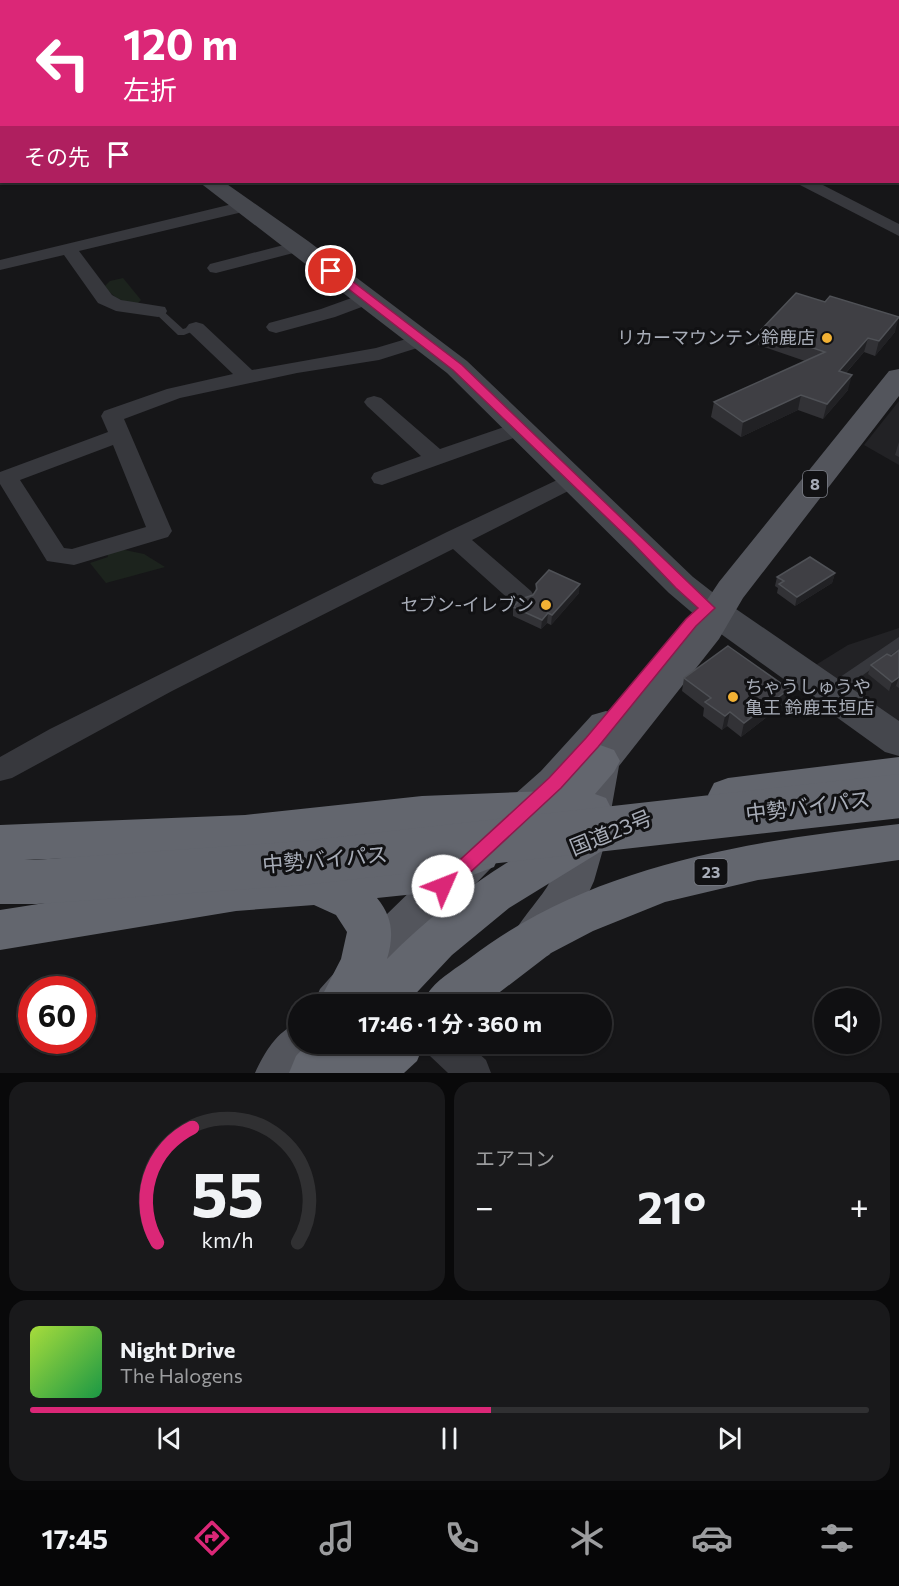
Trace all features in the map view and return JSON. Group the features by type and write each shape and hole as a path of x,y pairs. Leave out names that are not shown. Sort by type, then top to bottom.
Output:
{"highway":[{"path":"565,816 567,798 600,761"},
{"name":"国道23号","path":"363,994 436,940 493,894 565,816 665,811 722,796 899,773"},
{"name":"中勢バイパス","path":"0,882 303,863 552,837 899,796"},
{"path":"0,843 245,832 422,813 565,816"},
{"name":"中勢バイパス","path":"0,900 424,868 899,813"},
{"path":"0,930 236,892 425,874 474,857 536,825 565,816"},
{"name":"23","path":"462,994 533,940 578,916 655,886 774,858 899,842"},
{"path":"316,886 352,901 367,919 370,932 368,947 355,994"},
{"path":"314,1073 330,1054"},
{"path":"368,1073 389,1054"}],"main road":[{"name":"8","path":"600,761 719,604 899,377"},
{"name":"8","path":"565,816 555,783 592,743 691,622 719,604"},
{"path":"533,940 563,900 572,881 565,816"},
{"path":"358,994 401,930 474,857"},
{"path":"280,1073 296,1054"}],"street":[{"path":"211,183 299,246 458,368 522,427 681,585 719,604 829,692 899,741"},
{"path":"808,183 899,231"},
{"path":"0,265 245,206"},
{"path":"216,268 299,246"},
{"path":"68,248 105,299 116,305 158,311"},
{"path":"276,327 328,313 368,298"},
{"path":"196,328 247,377"},
{"path":"121,435 7,477 56,555 74,557 107,545 160,531 121,435 112,416 174,393 247,377 379,354 423,340"},
{"path":"374,402 437,458"},
{"path":"382,478 522,427"},
{"path":"2,770 162,684 574,479"},
{"path":"455,538 522,597"},
{"path":"453,1054 473,1073"}],"lane":[{"path":"158,311 181,333 196,328"},
{"path":"829,692 899,642"}],"shaded area":[{"path":"123,278 141,300 137,304 118,299 105,286 110,281"},
{"path":"899,401 899,465 864,445"},
{"path":"120,549 144,554 165,567 106,583 90,563 108,557 106,552"},
{"path":"899,628 899,726 814,666 848,645"}],"building":[{"path":"796,293 825,302 830,296 899,317 879,341 868,338 839,371 852,375 827,404 801,395 743,422 714,402 825,352 761,330"},
{"path":"810,557 835,573 797,597 779,584 784,581 777,577"},
{"name":"セブン-イレブン","path":"549,570 580,584 552,615 548,613 542,620 513,607 521,599 533,595 537,589 536,584"},
{"name":"ちゃうしゅうや 亀王 鈴鹿玉垣店","path":"728,646 789,689 744,723 730,712 725,716 705,702 711,698 684,678"},
{"path":"899,650 899,677 892,682 871,665 887,654 891,656"}],"place":[{"name":"リカーマウンテン鈴鹿店","path":"827,338"},
{"name":"セブン-イレブン","path":"546,605"},
{"name":"ちゃうしゅうや 亀王 鈴鹿玉垣店","path":"733,697"}],"route":[{"path":"331,271 458,368 522,427 681,585 708,608 691,622 592,743 555,783 443,886"}]}
